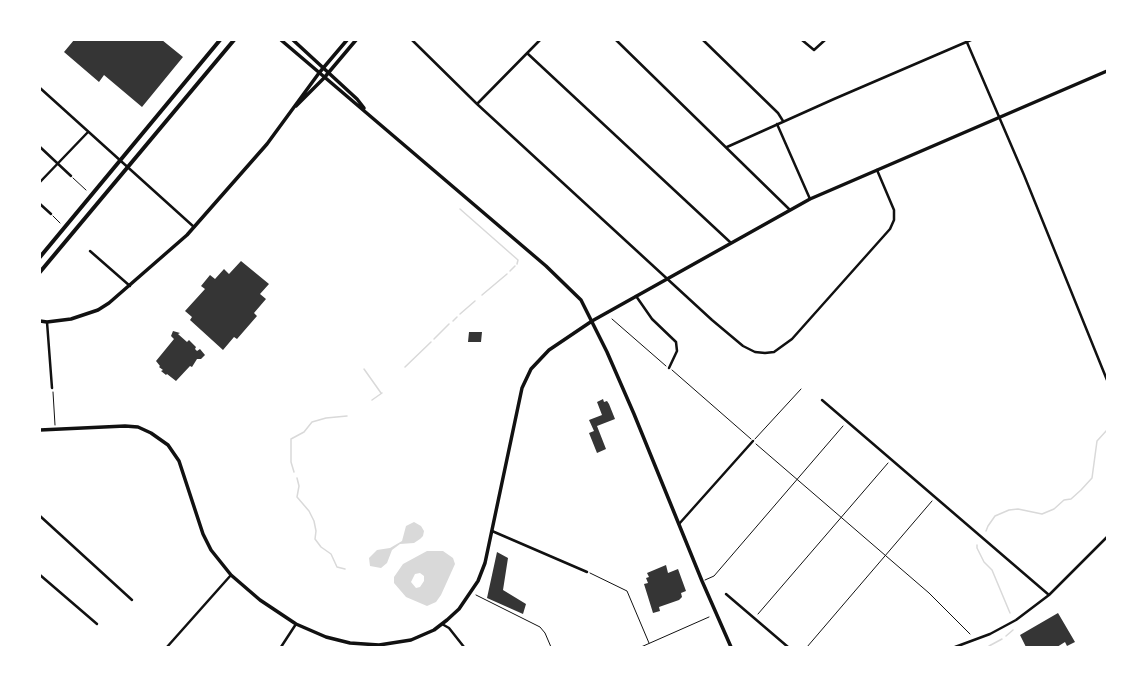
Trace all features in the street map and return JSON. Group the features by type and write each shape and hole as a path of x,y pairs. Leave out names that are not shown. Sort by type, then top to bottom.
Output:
{"main road":[{"path":"40,257 220,40"},
{"path":"40,272 127,166 234,40"}],"street":[{"path":"281,40 324,78 367,112 575,292 592,321 634,414 702,581 731,647"},
{"path":"292,40 357,99 367,112"},
{"path":"40,321 47,322 71,320 98,310 114,300 130,286 194,227 267,144 319,73 347,40"},
{"path":"294,108 324,78 356,40"},
{"path":"412,40 477,104 667,278 743,346 755,352 774,352 792,339 893,225 894,210 877,170"},
{"path":"477,104 540,40"},
{"path":"616,40 789,209"},
{"path":"703,40 778,113 783,121"},
{"path":"802,40 814,50 825,40"},
{"path":"727,147 783,121 971,40"},
{"path":"967,41 1024,175 1107,380"},
{"path":"528,53 730,242"},
{"path":"40,430 132,426 145,430 163,440 174,453 182,469 203,534 211,550 231,574 260,600 296,624 326,637 350,643 389,646 411,640 434,630 459,609 473,590 482,571 522,388 526,378 542,356 592,321 789,209 1107,71"},
{"path":"40,88 194,227"},
{"path":"777,124 810,199"},
{"path":"40,182 88,132"},
{"path":"40,147 71,176"},
{"path":"40,204 51,214"},
{"path":"90,251 130,286"},
{"path":"636,295 652,319 677,346 676,356 669,368"},
{"path":"47,322 52,388"},
{"path":"822,400 1049,595"},
{"path":"679,525 753,441"},
{"path":"40,516 132,600"},
{"path":"491,531 587,572"},
{"path":"955,647 990,634 1016,620 1049,595 1107,537"},
{"path":"40,574 97,624"},
{"path":"167,647 231,574"},
{"path":"726,594 788,647"},
{"path":"281,647 296,624"},
{"path":"442,624 449,628 464,647"},
{"path":"727,640 728,647"}],"path":[{"path":"71,176 86,190"},
{"path":"51,214 60,223"},
{"path":"612,319 929,593 970,634"},
{"path":"52,388 55,424"},
{"path":"753,441 801,389"},
{"path":"702,581 714,576 843,426"},
{"path":"758,614 888,463"},
{"path":"807,647 932,501"},
{"path":"587,572 627,591 649,643"},
{"path":"476,595 540,627 546,633 551,647"},
{"path":"641,647 709,617"}],"shaded area":[{"path":"414,522 421,526 424,531 423,536 420,539 414,543 400,544 392,550 387,563 381,568 370,566 369,558 377,550 390,548 402,541 406,526"},
{"path":"427,551 443,551 453,558 455,564 441,595 436,602 427,606 406,597 394,583 394,577 403,564","holes":["420,573 424,576 424,581 420,587 416,588 411,582 415,574"]}],"building":[{"path":"74,40 162,40 183,57 142,107 104,75 99,82 64,52"},
{"path":"241,261 269,284 260,294 266,299 254,313 257,316 237,339 234,337 223,350 190,320 192,317 185,311 205,289 201,286 210,275 215,279 224,269 229,274"},
{"path":"173,331 180,333 178,334 187,342 189,340 196,347 195,349 197,351 200,349 205,355 201,359 197,359 192,367 190,366 176,381 161,371 163,370 159,367 160,366 156,361 174,339 171,336"},
{"path":"469,332 482,332 481,342 468,342"},
{"path":"603,399 604,402 607,401 609,404 615,419 597,426 606,449 597,453 589,433 594,431 589,420 602,415 597,402"},
{"path":"497,552 508,558 503,590 526,604 523,614 487,598"},
{"path":"666,565 668,573 678,569 686,591 681,593 682,597 679,600 659,607 660,611 653,613 644,584 648,583 646,578 649,577 647,573"},
{"path":"1058,613 1075,642 1067,646 1065,642 1057,647 1026,647 1020,635"}],"waterway":[{"path":"460,209 518,260 517,264"},
{"path":"510,271 515,266"},
{"path":"482,295 507,274"},
{"path":"460,314 475,301"},
{"path":"453,321 457,317"},
{"path":"434,339 449,324"},
{"path":"405,367 431,342"},
{"path":"364,369 381,393"},
{"path":"372,400 382,393"},
{"path":"294,472 291,462 291,439 304,432 312,422 326,418 347,416"},
{"path":"986,531 995,516 1009,510 1018,509 1042,514 1054,509 1064,500 1071,499 1092,478 1097,441 1107,430"},
{"path":"297,478 299,486 297,497 309,511 314,521 316,531 315,539 321,547 331,554 337,567 345,569"},
{"path":"977,545 984,562 992,570 1010,613"},
{"path":"1006,636 1013,630"},
{"path":"989,646 1002,639"}]}
